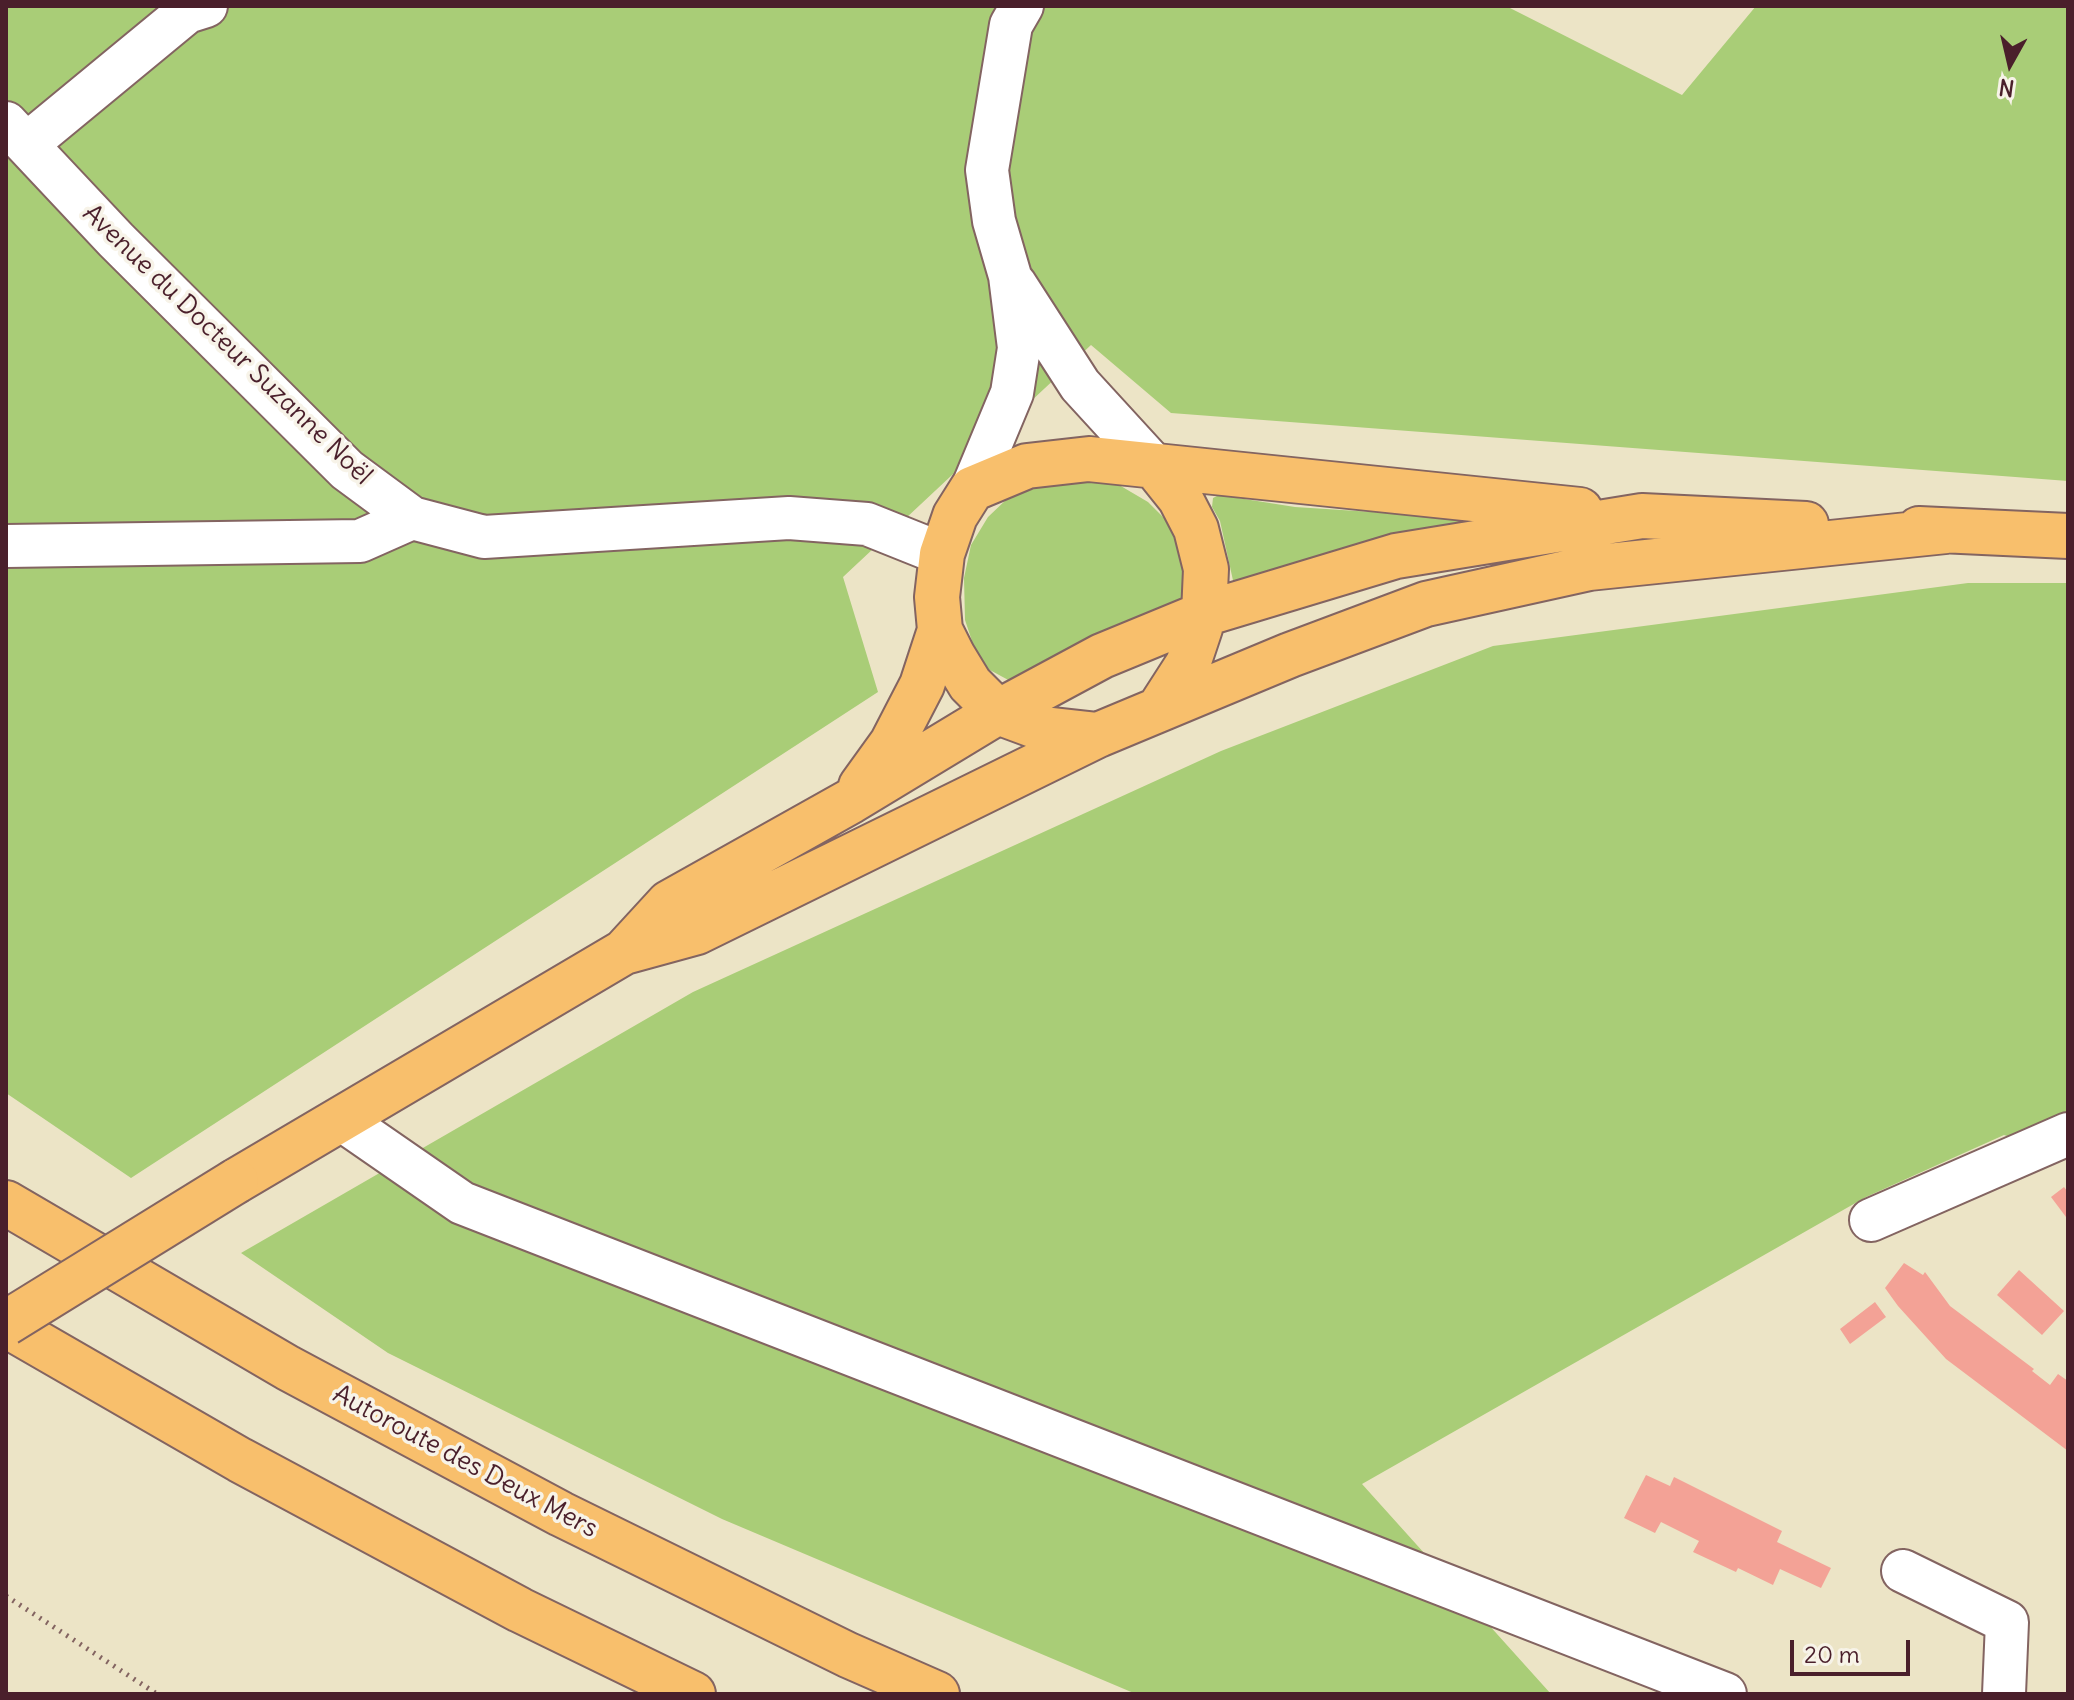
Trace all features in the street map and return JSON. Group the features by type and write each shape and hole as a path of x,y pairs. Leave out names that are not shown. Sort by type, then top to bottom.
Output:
{"main road":[{"path":"851,801 892,743 922,685 940,630 937,597 942,554 955,516 972,489 1027,466 1089,459 1642,516 2068,536"},
{"path":"1156,468 1180,498 1196,529 1206,569 1204,614 1188,664 1159,709"},
{"path":"624,952 669,903 851,801 998,712 1102,656 1204,614 1396,556 1642,516"},
{"path":"693,1694 520,1610 240,1460 6,1324 236,1181 624,952 697,932 1098,735 1159,709 1426,604 1589,568 1946,531"},
{"path":"940,630 970,684 998,712 1044,729 1098,735"},
{"name":"Autoroute des Deux Mers","path":"6,1203 288,1368 561,1514 848,1655 937,1694"}],"street":[{"path":"16,134 187,12 206,6"},
{"path":"972,489 1012,393 1019,348 1010,276 994,221 987,170 1011,25 1022,6"},
{"name":"Avenue du Docteur Suzanne Noël","path":"16,134 116,240 347,470 412,518 484,537 789,518 867,524 942,554"},
{"path":"1010,276 1080,385 1156,468"},
{"path":"6,546 360,541 412,518"},
{"path":"342,1120 462,1203 1725,1694"},
{"path":"1871,1220 2068,1134"},
{"path":"1903,1571 2007,1622 2004,1694"}],"path":[{"path":"6,1596 157,1694"}],"green space":[{"path":"6,6 1506,6 1682,95 1756,6 2068,6 2068,481 1171,413 1091,345 843,577 878,692 131,1178 6,1093"},
{"path":"1077,474 1114,482 1148,502 1176,530 1190,581 1180,604 1012,682 988,669 973,644 965,620 964,578 971,545 988,517 1009,497 1044,481"},
{"path":"1219,495 1295,507 1481,519 1333,552 1234,585 1220,521 1212,507 1213,498"},
{"path":"1968,583 2068,583 2068,1156 2004,1135 1866,1197 1362,1484 1551,1694 1136,1694 722,1519 388,1353 241,1253 693,992 1221,751 1493,646"}],"building":[{"path":"2064,1187 2068,1192 2066,1217 2051,1197"},
{"path":"1904,1263 1923,1275 1925,1272 1950,1306 2034,1369 2032,1371 2050,1385 2058,1374 2068,1381 2068,1451 1946,1359 1898,1306 1885,1288"},
{"path":"2019,1270 2064,1311 2042,1335 1997,1295"},
{"path":"1875,1302 1886,1317 1850,1344 1840,1329"},
{"path":"1646,1475 1670,1486 1674,1477 1782,1531 1777,1542 1831,1568 1821,1588 1780,1569 1773,1585 1738,1568 1736,1572 1693,1552 1699,1541 1661,1522 1655,1533 1624,1518"}]}
